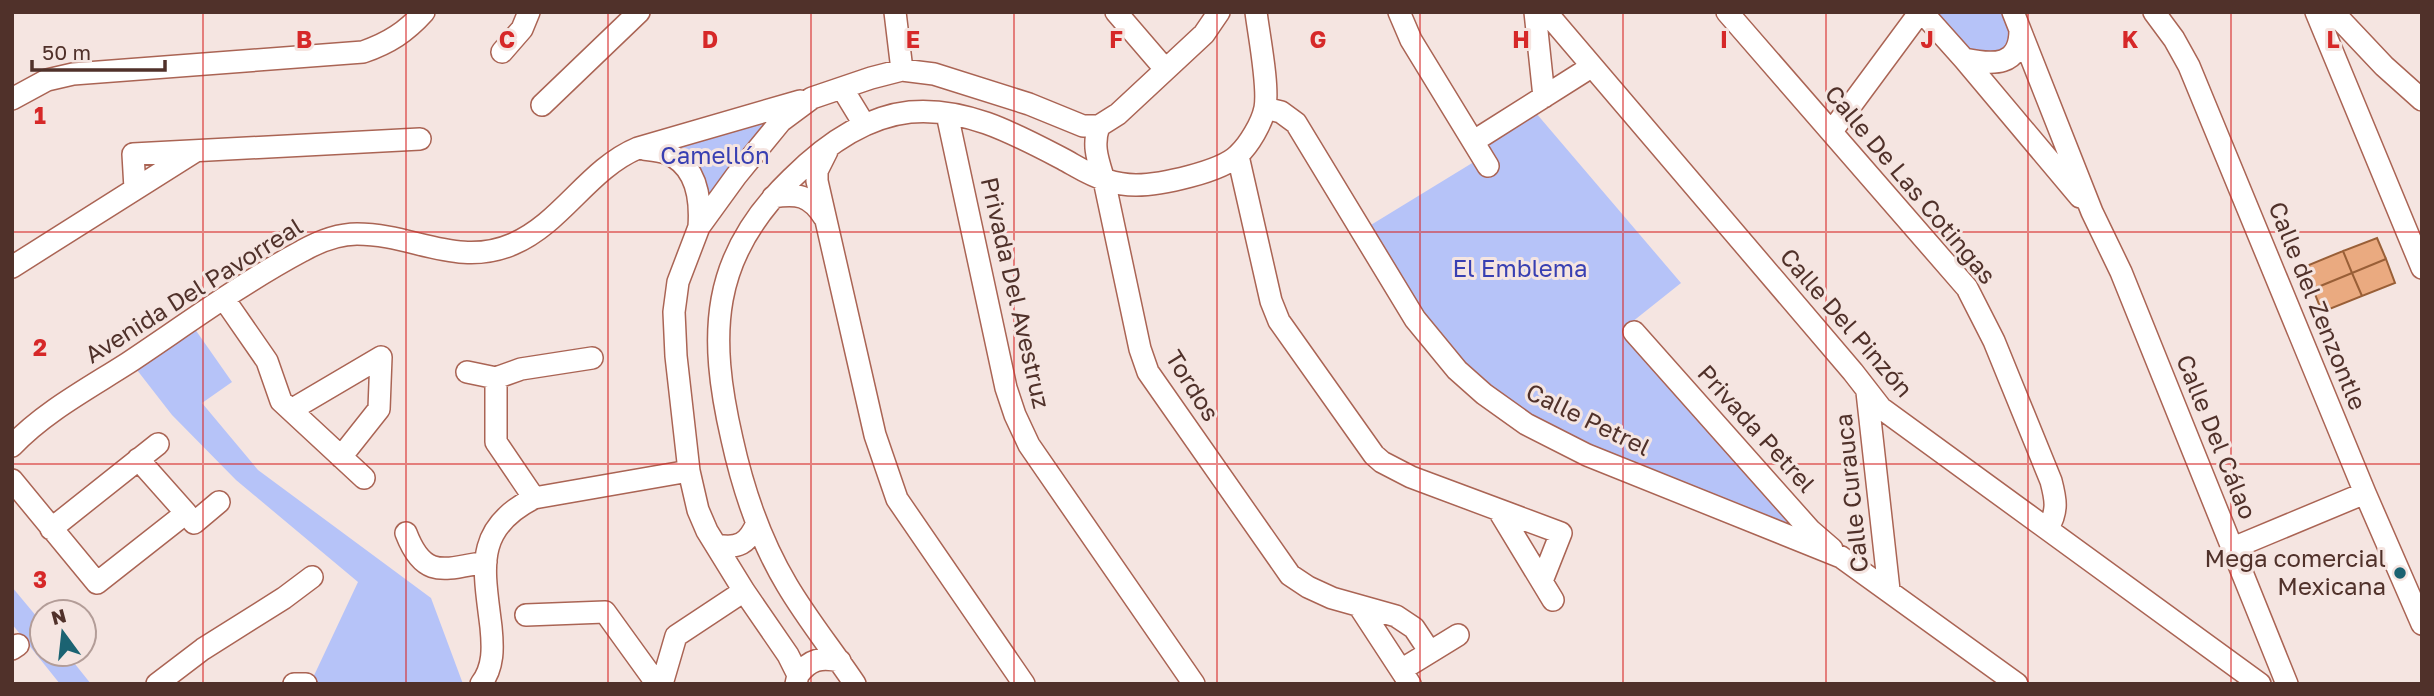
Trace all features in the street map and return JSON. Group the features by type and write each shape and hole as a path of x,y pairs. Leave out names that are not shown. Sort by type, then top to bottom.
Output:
{"street":[{"path":"12,99 47,80 72,74 363,52 388,43 408,30 424,12"},
{"path":"502,52 522,29 529,12"},
{"path":"592,58 615,12"},
{"path":"542,105 639,12"},
{"path":"895,12 902,70 934,74 1016,100 1083,126 1099,126 1118,114 1204,34 1219,12"},
{"path":"1116,12 1165,69"},
{"path":"855,684 786,584 757,523 738,468 719,374 718,342 720,310 734,257 748,230 772,197 833,144 864,124 911,112 947,114 1005,129 1104,180 1136,185 1208,172 1238,156 1254,133 1265,108 1256,12"},
{"path":"1399,12 1411,40 1488,166"},
{"path":"1535,12 1544,97"},
{"name":"Calle Del Pinzón","path":"1546,12 1881,408 2260,684"},
{"name":"Calle De Las Cotingas","path":"1727,12 1953,270 1979,309 2051,481 2056,500 2056,515 2048,528"},
{"path":"1832,131 1921,12"},
{"name":"Calle Del Cálao","path":"1921,12 1965,59 2092,212"},
{"name":"Calle del Zenzontle","path":"2154,12 2189,66 2365,493 2422,624"},
{"path":"2316,12 2422,268"},
{"path":"2333,12 2384,66 2422,100"},
{"path":"1965,59 1989,64 2014,55 2020,43 2017,21"},
{"name":"Calle Del Cálao","path":"2017,21 2092,212 2108,242 2287,684"},
{"path":"1474,141 1591,67"},
{"name":"Avenida Del Pavorreal","path":"12,446 45,418 223,299 303,250 331,238 356,234 385,237 466,254 490,252 535,233 598,173 620,156 638,148 902,70"},
{"path":"842,88 864,124"},
{"path":"812,98 781,121 699,227 678,282 674,312 676,356 690,471 698,510 716,545 788,655 797,679 813,660 826,658 840,661"},
{"name":"Calle Petrel","path":"1265,108 1281,112 1296,124 1415,319 1457,370 1485,394 1525,424 1587,455 1841,558 1889,590"},
{"name":"Privada Del Avestruz","path":"947,114 1006,387 1015,415 1029,445 1194,684"},
{"name":"Tordos","path":"1099,126 1094,141 1140,349 1148,372 1290,575 1320,592 1395,616 1414,628 1430,652"},
{"path":"135,189 133,155 419,139"},
{"path":"833,144 817,171 825,219 878,444 897,499 1024,684"},
{"path":"638,148 667,153 684,166 697,187 701,203 699,227"},
{"path":"12,267 196,151"},
{"path":"1238,156 1271,301 1279,321 1374,455 1404,474 1561,533 1542,581"},
{"path":"772,197 797,195 814,204 825,219"},
{"path":"223,299 267,361 281,401 364,478"},
{"name":"Privada Petrel","path":"1634,332 1810,530 1841,558"},
{"path":"291,410 381,357 380,409 341,457"},
{"path":"467,372 496,378 521,369 592,358"},
{"path":"496,378 496,442 534,498"},
{"name":"Calle Curauca","path":"1867,390 1889,590"},
{"path":"51,529 158,444"},
{"path":"138,459 194,523 219,502"},
{"path":"481,684 487,676 494,649 486,562 488,541 500,522 515,507 534,498 690,471"},
{"path":"12,480 97,583 186,513"},
{"path":"2233,548 2365,493"},
{"path":"1499,511 1553,600"},
{"path":"716,545 726,547 742,544 748,540 757,523"},
{"path":"406,533 417,558 430,567 445,568 486,562"},
{"path":"157,684 203,649 312,577"},
{"path":"1889,590 2017,684"},
{"path":"662,684 676,636 744,591"},
{"path":"1359,606 1405,677 1430,652 1458,635"},
{"path":"526,615 605,612 657,684"},
{"path":"294,684 306,684"}],"green space":[{"path":"1922,12 2013,12 2014,55 1964,59"},
{"name":"Camellón","path":"812,98 699,227 684,166 638,148"},
{"name":"El Emblema","path":"1530,106 1681,283 1627,326 1810,530 1754,524 1484,394 1361,231 1482,157 1474,141"},
{"path":"190,322 232,382 202,403 258,470 431,598 463,684 310,684 358,582 236,480 172,415 130,361"},
{"path":"12,587 28,606 28,644 12,624"},
{"path":"47,668 78,668 91,684 60,684"}],"building":[{"path":"2377,238 2386,259 2352,273 2343,251"},
{"path":"2343,251 2352,273 2313,289 2304,267"},
{"path":"2386,259 2395,283 2362,296 2352,273"},
{"path":"2352,273 2362,296 2322,312 2313,289"}],"place":[{"name":"Mega comercial Mexicana","path":"2400,573"}]}
